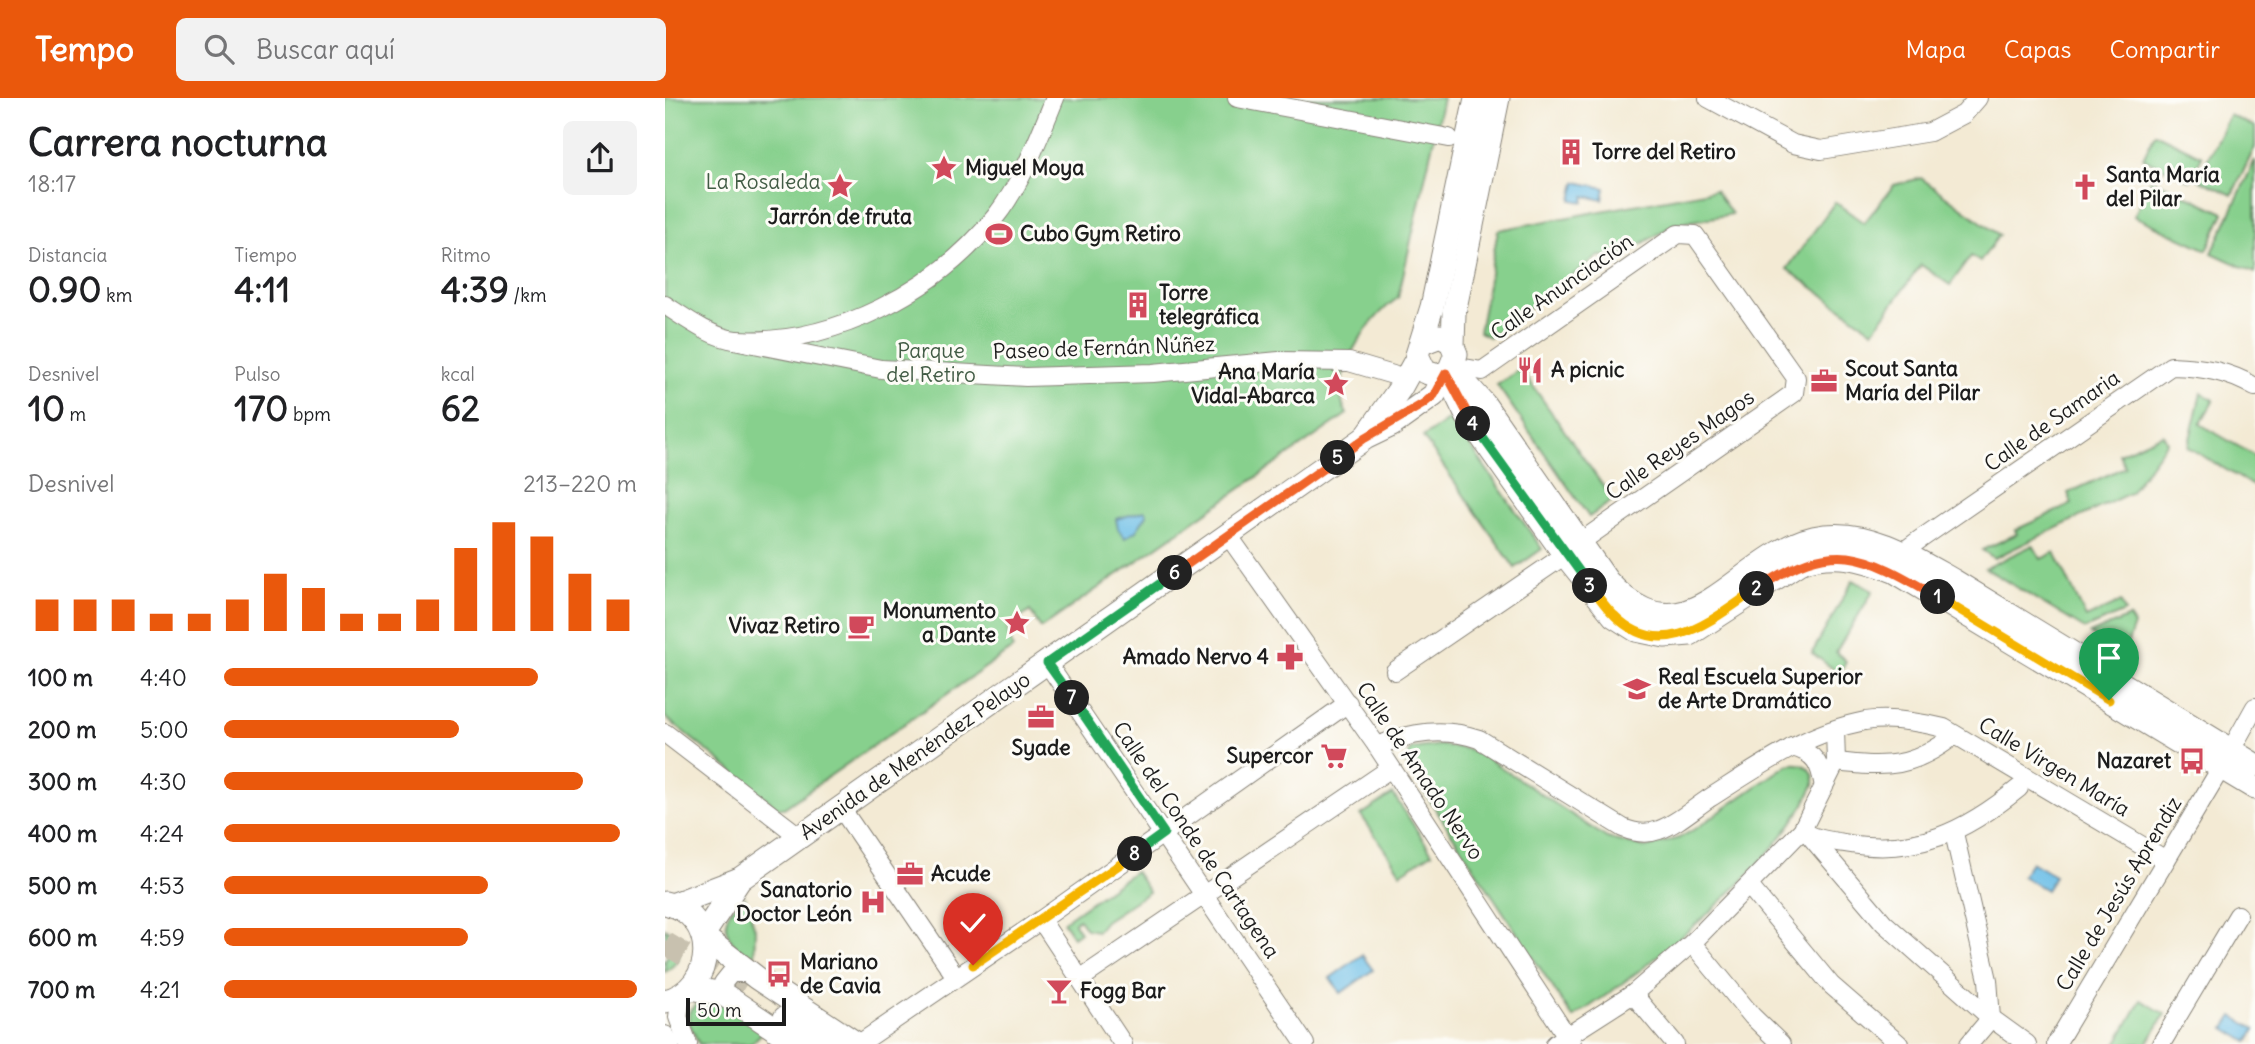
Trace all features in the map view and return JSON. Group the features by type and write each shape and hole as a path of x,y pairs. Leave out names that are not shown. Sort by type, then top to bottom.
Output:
{"main road":[{"name":"Avenida de Menéndez Pelayo","path":"1365,438 1398,392 1419,350 1476,98"},
{"name":"Avenida de Menéndez Pelayo","path":"669,904 740,879 1365,438 1392,425 1434,395 1450,365 1459,287 1498,98"},
{"path":"1450,365 1425,372 1419,350 1440,336 1450,365 1467,416 1572,549 1626,602 1666,617 1702,605 1791,546 1825,536 1862,539 2224,758 2255,788"},
{"path":"2224,758 2255,765"},
{"name":"Avenida de Menéndez Pelayo","path":"703,936 740,879"},
{"path":"669,904 692,917 739,986 797,1044"},
{"path":"676,1003 705,964 703,936"},
{"path":"739,986 824,1044"},
{"path":"676,1003 739,986 858,1044"}],"street":[{"name":"Paseo de Fernán Núñez","path":"734,340 784,337 835,325 881,308 947,267 997,214 1023,169 1055,98"},
{"path":"1237,98 1449,138"},
{"path":"1708,98 1793,144 1821,150 1930,132 1964,114 1979,98"},
{"name":"Calle Anunciación","path":"1450,365 1482,371 1678,234 1695,235 1796,378"},
{"name":"Paseo de Fernán Núñez","path":"665,305 700,327 734,340 881,369 1016,377 1153,373 1279,361 1349,362 1393,375"},
{"name":"Calle de Samaria","path":"1898,562 2171,366 2204,368 2234,375 2255,387"},
{"name":"Calle Reyes Magos","path":"1395,671 1794,393 1796,378"},
{"name":"Calle de Amado Nervo","path":"1228,535 1377,746 1565,1042"},
{"name":"Calle del Conde de Cartagena","path":"1047,663 1206,894 1305,1044"},
{"path":"858,1044 1041,920 1347,703"},
{"name":"Calle de Jesús Aprendiz","path":"2056,1044 2255,707"},
{"name":"Calle Virgen María","path":"1377,746 1395,738 1431,732 1459,733 1479,739 1623,828 1645,834 1666,827 1792,747 1835,730 1881,719 1923,723 1955,735 2166,860"},
{"path":"1565,1042 1633,994 1692,943 1807,833 1836,762 1835,730"},
{"path":"665,733 800,837"},
{"path":"1836,762 1876,767 1897,765 1919,759 1955,735"},
{"path":"1792,747 1807,751 1815,757 1821,769 1824,787"},
{"path":"1080,979 1391,768"},
{"path":"1807,833 1865,846 1918,844 1954,833 1985,816 2019,788"},
{"path":"841,808 956,976"},
{"path":"1807,833 1884,923 1991,1018 2027,1044"},
{"path":"1954,833 1987,980 1991,1018 1969,1044"},
{"path":"1750,887 1831,985 1899,1044"},
{"path":"2161,1044 2238,915"},
{"path":"1041,920 1123,1044"},
{"path":"1692,943 1752,1016 1781,1044"},
{"path":"1966,995 1980,992 1987,980"},
{"path":"1633,994 1675,1044"},
{"path":"676,1003 688,1044"},
{"path":"665,1035 671,1044"}],"green space":[{"name":"Parque del Retiro","path":"665,98 1443,98 1398,298 1374,320 1353,350 1341,384 1342,400 1347,414 1041,628 1030,611 1007,628 1013,648 784,808 778,808 665,717"},
{"path":"2229,115 2255,127 2255,147 2232,195 2198,179"},
{"path":"2155,133 2202,156 2190,181 2143,158"},
{"path":"2255,160 2255,273 2212,253"},
{"path":"1921,178 1999,235 1980,262 1971,256 1950,285 1921,265 1873,331 1787,269 1835,202 1864,223 1894,185"},
{"path":"2151,179 2224,213 2207,250 2134,216"},
{"path":"1715,190 1732,214 1675,224 1620,257 1599,256 1489,337 1479,332 1498,230"},
{"path":"1521,369 1613,500 1589,517 1497,385"},
{"path":"2201,393 2214,400 2200,424 2255,456 2255,487 2188,447"},
{"path":"1451,418 1542,549 1515,568 1423,437"},
{"path":"2163,434 2167,442 2130,493 1994,558 1982,550 2017,534 2015,530 2072,504 2068,493 2125,467 2119,454"},
{"path":"2033,545 2041,559 2055,552 2086,618 2121,602 2125,612 2085,629 1985,568"},
{"path":"1853,580 1873,591 1836,652 1846,661 1840,674 1812,653"},
{"path":"2129,617 2134,625 2124,654 2090,634"},
{"path":"1440,745 1468,749 1487,758 1607,838 1645,848 1679,838 1698,827 1787,765 1807,767 1813,774 1814,785 1796,817 1771,850 1708,914 1638,972 1573,1018 1405,763 1411,749"},
{"path":"1393,794 1432,853 1401,873 1361,815"},
{"path":"1135,871 1149,892 1105,921 1097,931 1086,929 1079,919 1074,923 1080,932 1073,937 1063,922"},
{"path":"745,897 755,929 754,962 737,947 727,931 728,914"},
{"path":"665,928 675,938 679,950 676,962 665,972 665,960 669,954"},
{"path":"703,997 713,998 764,1031 751,1044 699,1044 690,1025 689,1012"},
{"path":"2141,1000 2165,1014 2147,1044 2116,1044"}],"water":[{"path":"1576,182 1605,188 1603,200 1585,196 1584,202 1572,200"},
{"path":"1145,511 1147,515 1136,531 1125,538 1118,529 1116,519"},
{"path":"2031,862 2055,876 2046,890 2022,876"},
{"path":"1362,955 1373,970 1341,993 1330,978"},
{"path":"2233,1016 2255,1029 2248,1042 2225,1028"}],"tunnel":[{"path":"665,943 744,991"}],"place":[{"name":"Torre del Retiro","path":"1571,152"},
{"name":"Miguel Moya","path":"944,168"},
{"name":"Jarrón de fruta","path":"840,186"},
{"name":"Santa María del Pilar","path":"2085,187"},
{"name":"Cubo Gym Retiro","path":"999,234"},
{"name":"Torre telegráfica","path":"1138,305"},
{"name":"A picnic","path":"1530,370"},
{"name":"Scout Santa María del Pilar","path":"1824,381"},
{"name":"Ana María Vidal-Abarca","path":"1336,384"},
{"name":"Monumento a Dante","path":"1017,623"},
{"name":"Vivaz Retiro","path":"861,626"},
{"name":"Amado Nervo 4","path":"1290,657"},
{"name":"Real Escuela Superior de Arte Dramático","path":"1637,689"},
{"name":"Syade","path":"1041,717"},
{"name":"Supercor","path":"1334,756"},
{"name":"Nazaret","path":"2192,761"},
{"name":"Acude","path":"910,874"},
{"name":"Sanatorio Doctor León","path":"873,902"},
{"name":"Mariano de Cavia","path":"779,974"},
{"name":"Fogg Bar","path":"1059,991"}],"route":[{"path":"973,965 1164,833 1047,663 1365,438 1392,425 1423,404 1434,395 1446,373 1467,416 1565,555 1614,616 1636,630 1665,636 1690,634 1799,563 1814,558 1858,557 1893,571 2109,700"}],"park label":[{"name":"La Rosaleda","path":"763,182"}]}
